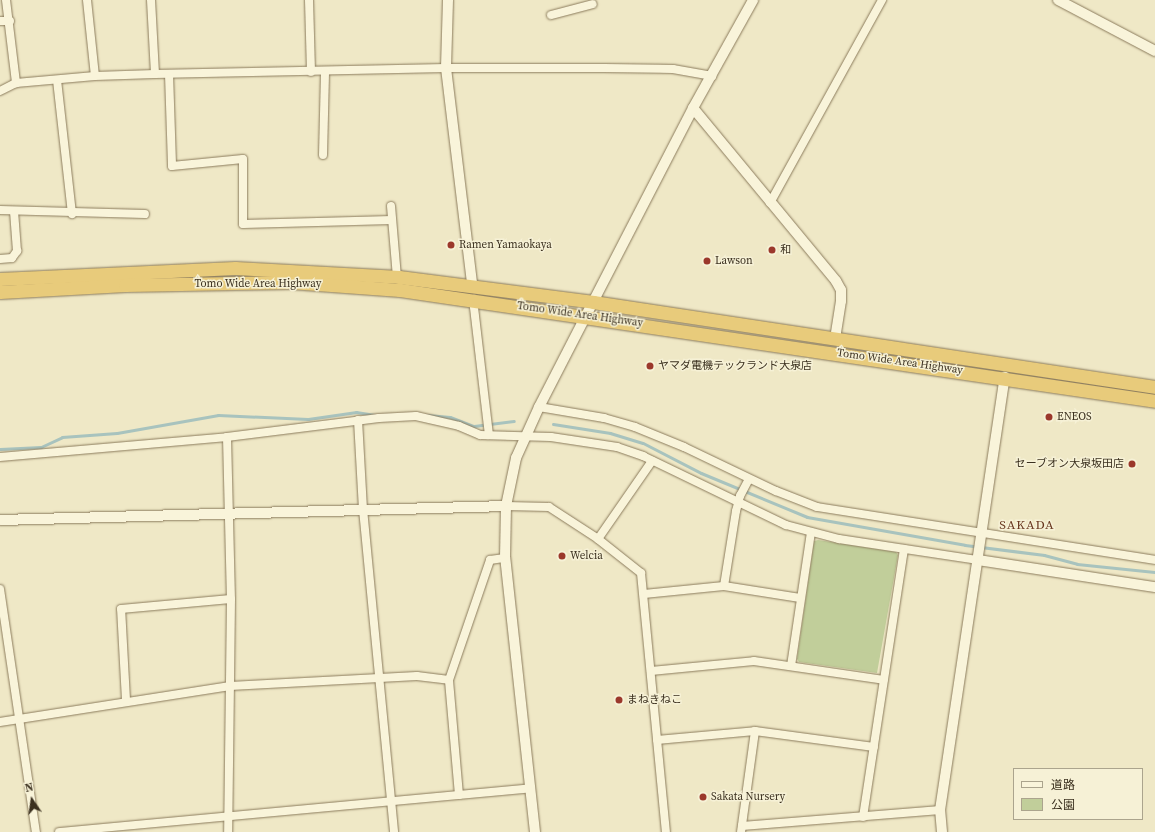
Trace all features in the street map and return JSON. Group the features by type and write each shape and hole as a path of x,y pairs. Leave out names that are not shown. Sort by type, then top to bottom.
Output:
{"highway":[{"name":"Tomo Wide Area Highway","path":"0,279 235,268 397,277 472,284 1155,387"},
{"name":"Tomo Wide Area Highway","path":"0,292 290,282 379,288 473,299 1005,377 1155,401"}],"street":[{"path":"6,0 10,21 16,83"},
{"path":"87,0 95,76"},
{"path":"151,0 154,74"},
{"path":"310,0 311,72"},
{"path":"448,0 446,68 472,284"},
{"path":"535,832 505,558 506,506 516,458 538,407 693,108 753,0"},
{"path":"770,203 882,0"},
{"path":"1058,0 1155,51"},
{"path":"551,14 593,4"},
{"path":"0,21 10,21"},
{"path":"0,91 16,83 95,76 154,74 311,72 446,68 667,69 712,76"},
{"path":"323,155 325,71"},
{"path":"169,74 172,166 242,158 243,224 392,220"},
{"path":"57,80 72,214"},
{"path":"693,108 840,290 835,339"},
{"path":"391,206 397,277"},
{"path":"0,210 72,214 145,214"},
{"path":"0,259 12,258 17,251 14,211"},
{"path":"473,299 489,435"},
{"path":"942,832 940,810 1005,377"},
{"path":"538,407 604,418 635,427 684,447 749,479 804,502 837,512 1155,560"},
{"path":"0,457 227,437 358,420 416,416 459,426 480,435 526,435 617,447 652,460 786,525 811,532 904,549 1155,587"},
{"path":"358,420 363,509 394,832"},
{"path":"227,437 231,600 228,832"},
{"path":"598,539 652,460"},
{"path":"724,586 738,503 749,479"},
{"path":"0,520 544,505 598,539 638,568 641,573 666,832"},
{"path":"790,666 811,532"},
{"path":"863,817 904,549"},
{"path":"459,795 449,680 490,560 505,558"},
{"path":"644,594 724,586 800,598"},
{"path":"0,589 21,718 36,832"},
{"path":"126,700 121,609 231,600"},
{"path":"651,671 754,661 884,680"},
{"path":"0,722 126,700 230,686 417,676 449,680"},
{"path":"755,731 742,829 940,810"},
{"path":"657,740 755,731 874,747"},
{"path":"59,832 530,788"}],"green space":[{"path":"818,540 896,552 898,555 877,673 799,662 797,659 814,541"}],"waterway":[{"path":"0,449 41,447 62,437 117,433 218,415 308,419 356,412 375,415"},
{"path":"427,415 450,417 474,426 514,421"},
{"path":"553,424 610,433 643,443 701,473 807,517 965,545 1044,555 1077,564 1155,572"}],"place":[{"name":"Ramen Yamaokaya","path":"451,245"},
{"name":"和","path":"772,250"},
{"name":"Lawson","path":"707,261"},
{"name":"ヤマダ電機テックランド大泉店","path":"650,366"},
{"name":"ENEOS","path":"1049,417"},
{"name":"セーブオン大泉坂田店","path":"1132,464"},
{"name":"Welcia","path":"562,556"},
{"name":"まねきねこ","path":"619,700"},
{"name":"Sakata Nursery","path":"703,797"}],"district":[{"name":"SAKADA","path":"1027,525"}]}
